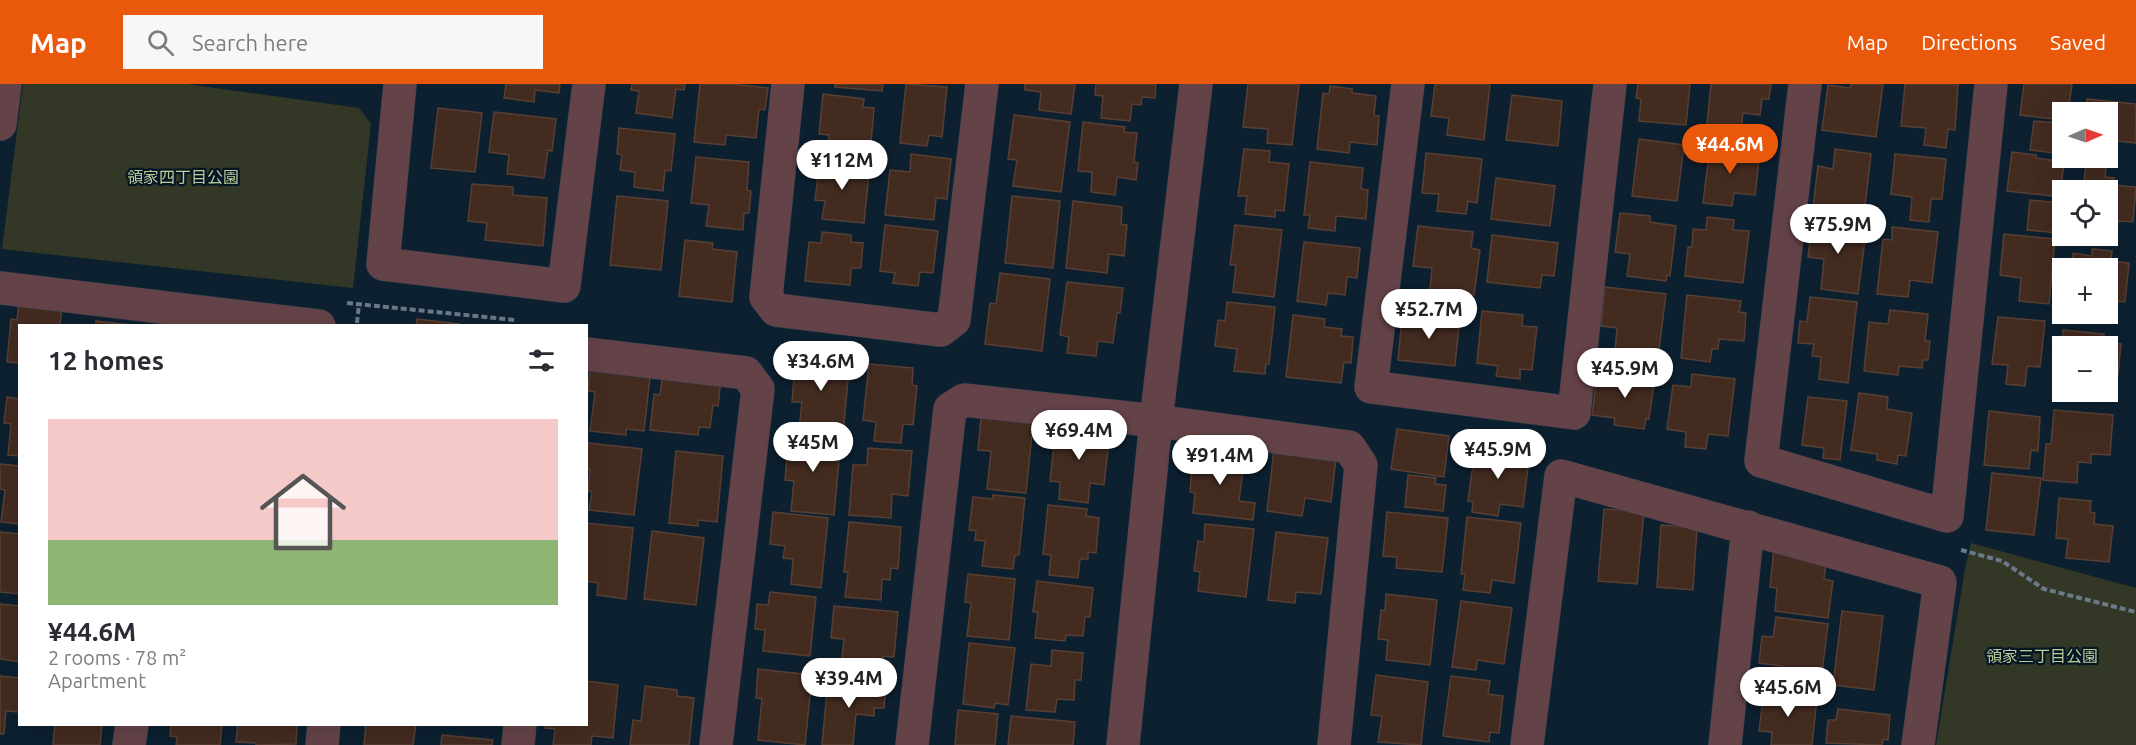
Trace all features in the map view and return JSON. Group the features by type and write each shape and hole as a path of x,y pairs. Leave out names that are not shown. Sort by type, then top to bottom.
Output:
{"street":[{"path":"0,124 5,84"},
{"path":"400,84 383,264 564,286 589,84"},
{"path":"788,84 766,297 776,310 941,330 954,320 982,84"},
{"path":"1123,745 1156,421 1196,84"},
{"path":"1408,84 1371,387 1574,413 1610,84"},
{"path":"1805,84 1761,461 1947,516 1991,84"},
{"path":"0,288 177,317 287,324"},
{"path":"588,354 746,373 758,389 716,745"},
{"path":"912,745 950,409 964,400 1156,421 1348,447 1361,465 1334,745"},
{"path":"1527,745 1562,476 1940,582 1918,745"},
{"path":"1725,745 1748,527"},
{"path":"129,745 132,726"},
{"path":"322,745 324,726"},
{"path":"518,745 520,726"}],"green space":[{"name":"領家四丁目公園","path":"23,84 187,84 359,108 371,124 353,288 2,249"},
{"name":"領家三丁目公園","path":"1971,543 2136,588 2136,745 1936,745"}],"building":[{"path":"506,84 560,84 559,93 535,90 534,102 504,98"},
{"path":"632,84 685,84 684,90 676,89 672,118 636,113 639,91 631,90"},
{"path":"700,84 732,84 768,88 765,110 759,109 756,138 726,135 725,145 694,142"},
{"path":"835,84 883,84 882,91 835,87"},
{"path":"906,84 947,87 942,137 929,135 927,146 900,143"},
{"path":"1025,84 1075,84 1071,114 1039,110 1041,92 1025,90"},
{"path":"1096,84 1156,84 1155,98 1142,97 1141,105 1132,104 1130,121 1101,118 1103,96 1095,95"},
{"path":"1248,84 1299,84 1292,145 1267,143 1268,129 1243,127"},
{"path":"1435,84 1490,84 1484,140 1447,135 1449,118 1431,116"},
{"path":"1638,84 1690,84 1686,125 1639,121 1641,99 1636,98"},
{"path":"1711,84 1771,84 1769,99 1762,99 1760,115 1743,113 1741,129 1707,125"},
{"path":"1851,84 1883,84 1876,137 1822,130 1828,85 1850,88"},
{"path":"1905,84 1958,84 1955,130 1948,129 1946,148 1924,145 1926,128 1901,126"},
{"path":"2024,84 2072,84 2069,102 2052,102 2052,119 2020,115"},
{"path":"1330,86 1352,89 1352,93 1376,96 1374,115 1379,116 1377,145 1350,142 1349,153 1317,149 1323,93 1329,94"},
{"path":"823,94 864,99 863,107 874,108 870,155 828,151 829,135 819,134"},
{"path":"1512,95 1562,101 1558,146 1506,140"},
{"path":"2087,99 2116,102 2087,102"},
{"path":"2118,102 2136,104 2136,143 2118,141"},
{"path":"438,108 482,113 475,172 431,168"},
{"path":"494,112 556,119 552,151 548,150 544,178 507,174 509,155 489,152"},
{"path":"1014,115 1070,122 1061,192 1013,186 1017,160 1008,159"},
{"path":"2034,121 2052,122 2052,153 2030,150"},
{"path":"1083,122 1125,127 1124,132 1137,133 1134,162 1138,163 1136,180 1117,177 1115,195 1091,192 1092,172 1078,171"},
{"path":"619,128 675,134 671,171 665,170 663,191 634,187 635,172 620,170 622,155 617,154"},
{"path":"1639,139 1684,145 1677,201 1632,196"},
{"path":"1710,146 1760,152 1755,195 1734,193 1732,206 1703,203"},
{"path":"1244,149 1270,151 1269,162 1289,164 1284,211 1275,210 1275,217 1245,214 1247,196 1238,196"},
{"path":"1835,149 1871,154 1864,214 1813,208 1818,166 1833,169"},
{"path":"2012,152 2036,155 2036,158 2052,160 2052,168 2063,168 2062,180 2052,180 2052,196 2007,191"},
{"path":"1426,153 1482,159 1477,203 1468,201 1466,214 1437,211 1439,194 1422,193"},
{"path":"911,154 951,159 947,199 936,198 934,220 885,215 890,170 910,172"},
{"path":"1895,154 1946,159 1942,199 1931,199 1929,222 1910,220 1912,197 1891,194"},
{"path":"696,157 749,162 747,190 751,191 749,213 744,213 743,230 706,226 709,205 691,203"},
{"path":"820,160 858,164 857,172 869,174 864,223 822,219 825,201 815,200"},
{"path":"1310,162 1363,168 1361,189 1368,190 1366,219 1336,216 1335,231 1308,228 1310,215 1304,215"},
{"path":"2086,168 2106,168 2105,177 2114,178 2114,180 2084,180"},
{"path":"1496,178 1555,186 1550,226 1491,219"},
{"path":"472,184 513,187 513,195 547,198 543,246 485,240 487,223 468,221"},
{"path":"2118,185 2136,187 2133,222 2118,221"},
{"path":"617,196 668,201 661,270 610,265"},
{"path":"1012,196 1060,201 1053,268 1005,263"},
{"path":"2030,200 2052,202 2052,232 2027,230"},
{"path":"1073,201 1122,207 1121,224 1127,225 1124,256 1109,254 1107,273 1066,268"},
{"path":"1620,213 1650,216 1650,222 1676,226 1670,276 1667,275 1666,281 1627,276 1630,254 1615,252"},
{"path":"1707,217 1734,220 1733,230 1749,231 1743,283 1685,276 1688,247 1692,247 1693,229 1706,230"},
{"path":"1820,218 1843,221 1842,229 1866,232 1858,294 1821,289 1824,259 1808,257 1812,224 1819,225"},
{"path":"885,225 938,231 933,273 920,272 918,286 893,283 895,273 880,271"},
{"path":"1235,225 1282,230 1274,297 1233,292 1236,265 1230,265"},
{"path":"1418,226 1473,232 1471,248 1480,250 1474,295 1430,290 1432,268 1413,266"},
{"path":"1892,227 1938,232 1932,283 1910,280 1908,297 1877,294 1883,239 1892,240"},
{"path":"822,232 851,235 851,242 863,243 861,268 851,268 850,285 805,281 809,242 821,243"},
{"path":"2004,234 2052,239 2052,246 2054,246 2049,304 2019,301 2021,278 2000,275"},
{"path":"1492,235 1558,243 1554,276 1542,275 1540,288 1487,282"},
{"path":"685,240 713,243 712,249 737,252 732,302 679,296"},
{"path":"1304,242 1360,248 1357,278 1347,277 1345,295 1328,293 1326,305 1297,301"},
{"path":"2092,249 2112,251 2111,258 2072,258 2073,253 2092,256"},
{"path":"2118,262 2129,263 2125,302 2118,302"},
{"path":"1000,273 1050,279 1042,351 985,344 990,303 996,304"},
{"path":"1067,282 1123,288 1113,343 1098,341 1096,356 1067,353 1069,337 1060,335"},
{"path":"1605,287 1666,294 1658,357 1615,351 1617,328 1601,326"},
{"path":"1687,295 1741,301 1739,312 1746,313 1744,341 1719,339 1718,349 1712,349 1710,362 1681,358"},
{"path":"1810,297 1857,302 1848,383 1819,379 1821,357 1812,356 1814,344 1798,343 1800,321 1807,322"},
{"path":"19,302 62,307 60,324 18,324 18,363 7,362 11,319 17,320"},
{"path":"1227,302 1275,307 1269,364 1266,364 1265,374 1234,371 1237,349 1215,346 1218,320 1225,321"},
{"path":"1432,307 1449,309 1448,323 1459,325 1455,366 1398,360 1402,318 1431,321"},
{"path":"1890,310 1928,314 1925,341 1930,341 1928,360 1923,360 1922,368 1899,366 1898,375 1864,371 1869,322 1888,324"},
{"path":"1482,311 1523,315 1522,326 1537,327 1532,370 1520,369 1520,379 1496,376 1498,366 1477,363"},
{"path":"1293,315 1325,319 1324,327 1342,329 1341,336 1353,337 1351,363 1344,362 1341,383 1286,377"},
{"path":"1998,317 2045,321 2040,367 2027,366 2025,386 2006,384 2008,365 1992,364"},
{"path":"417,319 459,324 416,324"},
{"path":"96,321 122,324 96,324"},
{"path":"2063,330 2104,334 2104,336 2062,336"},
{"path":"2118,344 2121,344 2118,375"},
{"path":"796,353 850,358 843,434 799,430 802,402 792,402"},
{"path":"869,364 913,368 912,385 917,386 913,425 903,424 901,443 874,441 876,422 863,420"},
{"path":"1619,369 1650,374 1649,384 1654,384 1649,419 1646,419 1644,429 1614,425 1615,418 1592,415 1596,382 1617,385"},
{"path":"590,371 650,377 644,431 626,429 626,435 590,431 595,392 588,391"},
{"path":"663,372 721,379 718,406 713,405 710,428 699,427 698,435 650,430 654,394 660,395"},
{"path":"1692,374 1735,379 1728,436 1708,434 1706,449 1685,447 1686,432 1667,429 1673,385 1691,387"},
{"path":"1859,393 1888,397 1887,409 1912,413 1906,456 1898,455 1897,464 1877,460 1877,454 1851,450"},
{"path":"7,397 18,399 18,456 8,455 11,424 4,423"},
{"path":"1808,397 1847,401 1840,460 1823,458 1824,448 1802,445"},
{"path":"2054,410 2113,415 2110,455 2091,454 2091,463 2078,462 2077,483 2043,480 2046,444 2051,444"},
{"path":"1989,411 2040,417 2038,451 2031,450 2029,469 1984,465"},
{"path":"981,418 1033,423 1026,493 987,489 991,451 978,450"},
{"path":"1056,426 1110,431 1104,485 1090,483 1088,503 1059,499 1060,482 1050,481"},
{"path":"1397,429 1449,436 1444,477 1391,469"},
{"path":"789,434 841,439 834,515 791,511 794,481 785,480"},
{"path":"588,443 642,449 634,515 589,510 592,492 588,491 590,469 588,469"},
{"path":"1483,444 1517,448 1516,458 1529,460 1523,507 1500,504 1498,516 1472,512 1473,502 1468,501 1474,456 1481,457"},
{"path":"868,448 912,451 908,496 892,494 891,518 849,515 853,465 867,465"},
{"path":"1203,450 1245,455 1239,501 1255,503 1253,520 1193,513 1195,493 1190,492 1192,465 1201,466"},
{"path":"1274,450 1336,458 1331,502 1305,498 1302,516 1267,511"},
{"path":"676,451 723,456 717,522 698,520 698,526 669,523"},
{"path":"0,464 18,466 18,524 1,522 5,490 0,489"},
{"path":"1992,473 2041,478 2034,535 1986,530"},
{"path":"1408,475 1436,478 1435,484 1446,485 1443,511 1405,507"},
{"path":"993,495 1025,498 1019,555 1015,555 1013,569 982,566 985,541 975,540 976,531 969,530 973,497 993,499"},
{"path":"2059,498 2091,501 2090,512 2095,513 2094,524 2113,526 2109,562 2066,558 2068,539 2056,538"},
{"path":"1048,505 1087,509 1086,516 1099,518 1096,553 1088,552 1088,559 1080,559 1078,578 1049,575 1051,555 1043,554"},
{"path":"1604,509 1644,512 1637,584 1598,581"},
{"path":"773,512 828,518 821,588 791,584 793,559 783,558 785,546 770,544"},
{"path":"1387,512 1448,518 1442,572 1396,568 1397,557 1383,556"},
{"path":"1467,517 1521,523 1514,583 1492,580 1490,593 1463,590 1465,574 1461,574"},
{"path":"849,522 901,527 898,569 891,568 890,580 882,579 881,600 845,597 848,572 844,572"},
{"path":"588,523 633,528 626,599 597,595 598,583 588,581"},
{"path":"1205,524 1254,529 1246,597 1198,591 1200,572 1194,571 1198,541 1204,542"},
{"path":"1661,525 1697,528 1693,590 1657,587"},
{"path":"652,531 704,538 696,605 644,599"},
{"path":"0,532 18,534 18,594 0,592"},
{"path":"1276,532 1328,538 1321,594 1296,592 1295,603 1268,600"},
{"path":"1774,548 1827,555 1824,579 1833,581 1828,618 1775,611 1777,588 1770,587"},
{"path":"968,574 1015,579 1009,640 967,636 971,603 965,602"},
{"path":"1037,581 1093,588 1090,617 1085,617 1083,636 1066,635 1065,641 1035,638 1038,612 1033,612"},
{"path":"770,592 816,597 810,656 763,651 765,630 755,629 757,604 768,605"},
{"path":"1386,594 1437,600 1430,665 1386,660 1388,640 1378,639 1381,610 1385,611"},
{"path":"1461,601 1512,608 1504,664 1477,660 1476,670 1452,667"},
{"path":"0,604 18,606 18,662 0,659"},
{"path":"834,606 898,612 894,657 883,656 882,662 870,661 869,670 841,667 844,639 831,638"},
{"path":"1842,611 1883,616 1874,690 1833,685"},
{"path":"1776,617 1828,624 1820,689 1780,683 1782,666 1759,663 1762,636 1773,637"},
{"path":"969,643 1015,648 1008,705 995,703 994,708 963,704"},
{"path":"1052,650 1083,653 1081,680 1075,680 1074,700 1057,699 1055,712 1026,710 1031,664 1051,666"},
{"path":"758,669 812,675 805,745 758,740 762,698 756,698"},
{"path":"1376,675 1428,682 1421,745 1378,742 1382,716 1371,715"},
{"path":"0,676 18,678 18,712 6,711 4,734 0,734"},
{"path":"1451,676 1490,681 1488,694 1503,696 1499,733 1490,732 1489,742 1443,736"},
{"path":"828,680 886,685 884,708 874,708 874,716 856,714 853,745 822,745"},
{"path":"588,681 618,685 613,738 592,736 591,745 553,745 555,729 545,728 546,726 588,726"},
{"path":"645,686 677,690 677,696 694,698 689,745 630,745 633,720 641,721"},
{"path":"1764,691 1817,698 1812,745 1771,745 1772,732 1759,731"},
{"path":"1838,709 1890,715 1888,740 1883,739 1882,745 1826,743 1828,720 1836,720"},
{"path":"958,710 998,714 995,745 955,745"},
{"path":"1011,716 1075,722 1073,745 1008,745"},
{"path":"55,726 102,726 100,745 53,745"},
{"path":"171,726 222,726 220,745 176,745 177,737 170,736"},
{"path":"238,726 297,726 296,744 256,745 256,743 236,742"},
{"path":"366,726 416,726 413,745 364,745"},
{"path":"442,735 493,740 492,745 441,745"}]}
